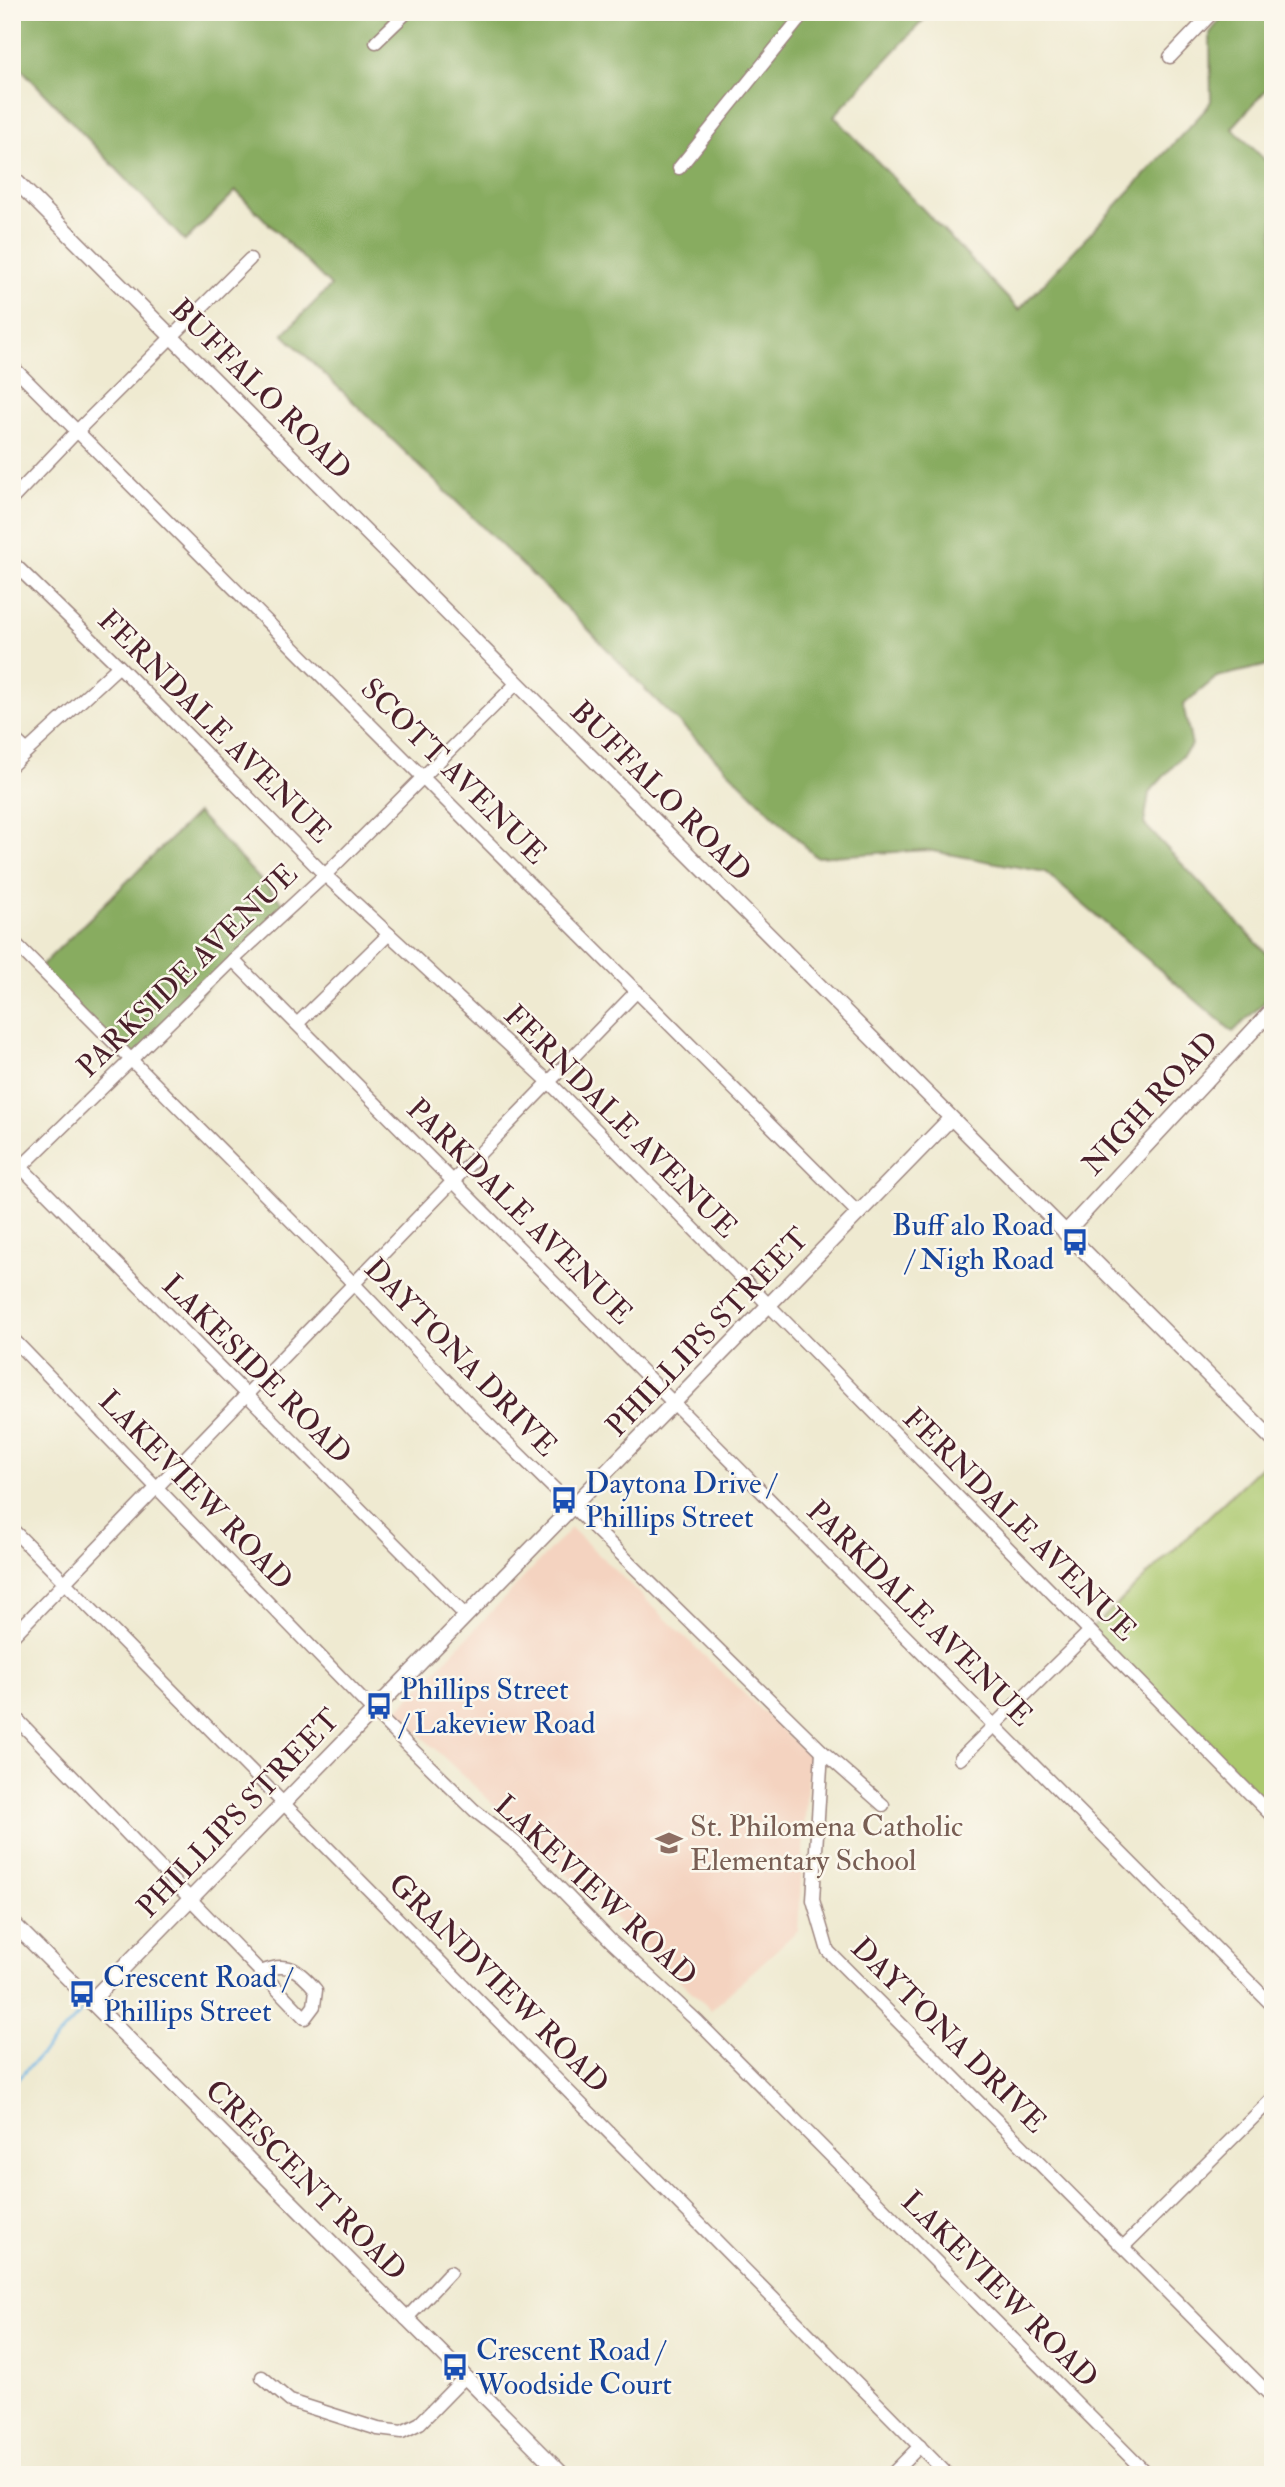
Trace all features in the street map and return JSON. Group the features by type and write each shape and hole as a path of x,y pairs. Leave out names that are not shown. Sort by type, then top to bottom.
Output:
{"street":[{"path":"376,42 407,12"},
{"path":"679,168 805,12"},
{"path":"1170,57 1213,12"},
{"name":"BUFFALO ROAD","path":"12,177 1273,1440"},
{"path":"12,499 250,259"},
{"name":"SCOTT AVENUE","path":"12,366 859,1214"},
{"name":"FERNDALE AVENUE","path":"12,562 326,875 549,1082 1273,1817"},
{"path":"12,765 119,666"},
{"name":"PARKSIDE AVENUE","path":"15,1167 326,875 517,683"},
{"path":"12,737 27,751"},
{"path":"297,1024 389,934"},
{"name":"DAYTONA DRIVE","path":"12,940 354,1284 483,1419 822,1751 813,1900 828,1951 1273,2398"},
{"name":"PARKDALE AVENUE","path":"233,960 1273,2006"},
{"path":"12,1637 637,991"},
{"name":"NIGH ROAD","path":"1065,1233 1273,1009"},
{"name":"PHILLIPS STREET","path":"93,2004 373,1711 950,1119"},
{"name":"LAKESIDE ROAD","path":"15,1167 466,1616"},
{"name":"LAKEVIEW ROAD","path":"12,1338 373,1711 474,1810 516,1843 611,1941 698,2022 1148,2475"},
{"name":"GRANDVIEW ROAD","path":"12,1529 948,2475"},
{"path":"960,1759 1089,1632"},
{"path":"12,1714 305,2018 314,2006 316,1990 301,1972 287,1967 272,1967 261,1972"},
{"path":"822,1751 883,1805"},
{"name":"CRESCENT ROAD","path":"12,1922 563,2475"},
{"path":"1122,2247 1273,2098"},
{"path":"407,2319 450,2272"},
{"path":"262,2377 290,2401 378,2429 402,2432 420,2423 465,2377"},
{"path":"891,2475 920,2446"}],"shaded area":[{"name":"St. Philomena Catholic Elementary School","path":"571,1528 809,1756 798,1930 711,2010 396,1712"}],"green space":[{"path":"12,12 931,12 834,116 1019,310 1206,109 1211,101 1210,33 1226,12 1273,12 1273,82 1232,128 1273,168 1273,664 1217,677 1183,705 1192,745 1149,793 1144,824 1273,960 1273,994 1233,1032 1045,872 927,850 816,857 647,691 583,624 283,334 331,286 236,191 185,241 12,59"},
{"path":"197,813 289,910 130,1060 39,968"},
{"path":"1273,1455 1273,1816 1089,1631"}],"waterway":[{"path":"12,2085 86,2007"}],"place":[{"name":"Buff alo Road / Nigh Road","path":"1075,1242"},
{"name":"Daytona Drive / Phillips Street","path":"564,1500"},
{"name":"Phillips Street / Lakeview Road","path":"379,1706"},
{"name":"St. Philomena Catholic Elementary School","path":"669,1843"},
{"name":"Crescent Road / Phillips Street","path":"82,1994"},
{"name":"Crescent Road / Woodside Court","path":"455,2367"}]}
